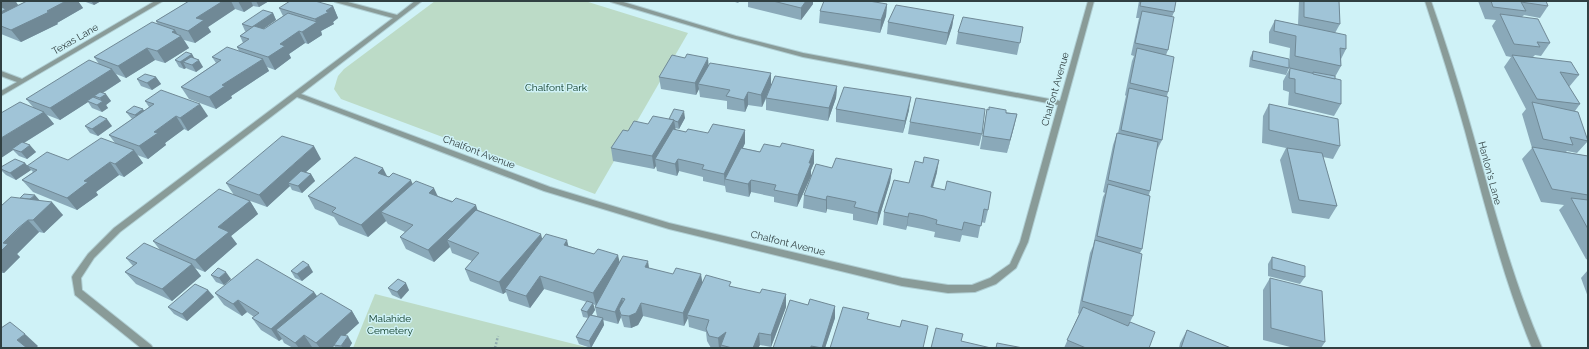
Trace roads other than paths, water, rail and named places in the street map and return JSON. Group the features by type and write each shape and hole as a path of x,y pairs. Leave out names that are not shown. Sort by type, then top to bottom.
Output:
{"street":[{"name":"Texas Lane","path":"1,94 160,1"},
{"path":"338,1 398,17"},
{"path":"148,348 78,292 76,277 91,256 118,230 419,1"},
{"path":"613,1 734,37 803,55 1063,104"},
{"name":"Chalfont Avenue","path":"297,95 547,189 669,226 902,282 948,289 972,289 993,281 1013,266 1024,242 1091,1"},
{"name":"Hanlon's Lane","path":"1428,1 1459,99 1491,219 1528,329 1537,348"},
{"path":"1,73 22,82"}],"park label":[{"name":"Chalfont Park","path":"556,87"},
{"name":"Malahide Cemetery","path":"390,324"}]}
